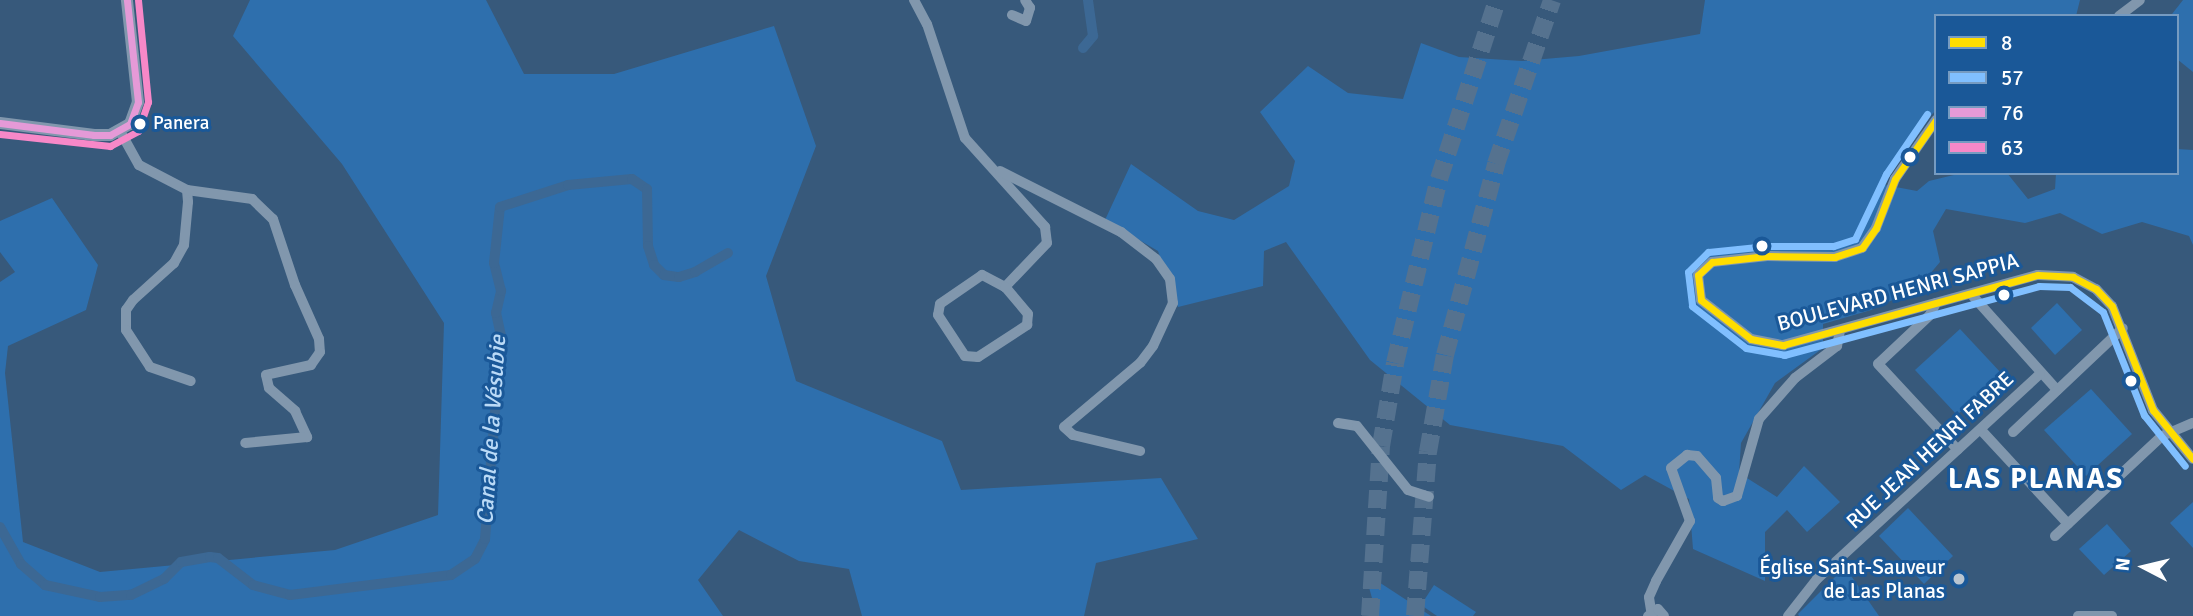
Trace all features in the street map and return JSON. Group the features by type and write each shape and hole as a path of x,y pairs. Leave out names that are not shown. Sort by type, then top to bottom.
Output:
{"street":[{"path":"0,123 77,135 120,131 130,124 138,102 127,0"},
{"path":"914,0 927,24 965,138 1045,227 1047,243 1005,287"},
{"path":"1012,15 1026,21 1030,8 1025,0"},
{"path":"2122,14 2140,0"},
{"name":"BOULEVARD HENRI SAPPIA","path":"1934,123 1895,179 1876,228 1863,248 1835,257 1718,260 1698,275 1697,291 1706,306 1751,339 1783,345 2038,275 2062,274 2096,289 2112,306 2123,328 2153,410 2168,432 2193,459"},
{"path":"120,131 139,165 187,190 252,199 274,219 297,292 319,339 320,352 312,365 266,375 269,388 295,411 307,437 245,443"},
{"path":"991,166 1121,232 1156,259 1170,279 1173,303 1153,346 1140,363 1064,427 1073,435 1140,451"},
{"path":"187,190 184,245 174,263 132,300 126,310 126,330 150,367 191,381"},
{"path":"982,275 1005,287 1028,314 1027,325 978,357 965,356 938,315 940,304 982,275"},
{"path":"1970,294 2057,390"},
{"path":"1936,303 1930,315 1878,364 1958,450"},
{"path":"2013,432 2123,328"},
{"path":"1664,616 1658,609 1649,613 1649,597 1690,521 1671,468 1687,454 1697,456 1716,478 1718,498 1723,501 1737,496 1759,419 1796,378 1837,346 1840,330"},
{"name":"RUE JEAN HENRI FABRE","path":"1789,616 1817,579 2040,374"},
{"path":"2056,536 2168,432 2193,423"},
{"path":"1338,424 1357,426 1408,490 1429,497"},
{"path":"1981,429 2068,524"},
{"path":"2077,616 2112,616"}],"shaded area":[{"path":"250,0 486,0 524,74 614,74 774,26 816,146 766,276 796,381 942,441 961,490 1161,478 1198,539 1096,563 1084,616 862,616 849,569 799,561 739,530 698,580 723,616 0,616 0,282 15,272 0,252 0,221 52,198 98,265 86,310 8,346 5,373 23,542 100,572 335,550 438,515 444,323 342,164 233,36"},
{"path":"1705,0 2080,0 2076,14 1934,14 1934,112 1907,141 1885,185 1917,191 1929,181 1954,175 2009,175 2028,199 2055,189 2056,175 2179,175 2179,149 2193,150 2193,245 2189,236 2142,222 2102,234 2060,213 2025,223 1946,209 1933,231 1940,262 1918,288 1871,310 1823,324 1823,348 1775,383 1741,443 1739,473 1777,497 1804,466 1840,502 1807,532 1787,510 1765,532 1765,581 1693,549 1689,499 1645,475 1621,490 1563,446 1450,425 1370,360 1286,242 1264,251 1263,286 1178,307 1158,251 1105,220 1131,164 1198,211 1234,220 1289,186 1295,161 1260,112 1308,66 1348,93 1403,99 1421,43 1459,57 1522,61 1579,56 1700,34"},
{"path":"2183,0 2193,0 2193,72 2179,61 2179,14 2172,14"},
{"path":"2057,303 2082,330 2055,355 2031,328"},
{"path":"1960,329 2002,374 1957,415 1915,370"},
{"path":"2091,389 2132,434 2086,476 2044,430"},
{"path":"2193,502 2193,548 2170,523"},
{"path":"1908,508 1953,556 1924,584 1879,536"},
{"path":"2107,524 2131,551 2104,575 2079,549"},
{"path":"1845,567 1879,616 1799,616 1798,614"},
{"path":"1365,573 1431,616 1377,616"},
{"path":"1434,585 1476,612 1473,616 1437,616 1421,605"}],"waterway":[{"name":"Canal de la Vésubie","path":"1083,48 1093,36 1088,0"},
{"name":"Canal de la Vésubie","path":"0,527 21,564 45,585 100,597 131,595 164,579 181,562 210,557 218,558 253,585 290,595 451,575 475,559 485,539 501,336 496,313 501,291 494,263 500,207 568,185 632,179 647,189 648,246 654,265 664,275 679,277 695,272 728,253"}],"tunnel":[{"path":"1370,616 1381,446 1395,363 1439,179 1497,0"},
{"path":"1415,616 1428,452 1445,355 1496,164 1552,0"}],"transit line":[{"name":"76","path":"0,123 94,135 110,135 130,124 138,102 127,0"},
{"name":"63","path":"0,134 110,146 138,131 148,102 138,0"},
{"name":"57","path":"1927,114 1886,174 1855,239 1833,246 1767,246 1708,252 1688,272 1692,306 1746,348 1784,355 2039,286 2070,287 2103,312 2144,415 2185,466"},
{"name":"8","path":"1934,123 1895,179 1876,228 1862,248 1835,257 1767,256 1712,262 1698,275 1701,300 1751,339 1783,345 2038,275 2073,277 2096,289 2112,306 2153,410 2193,459"}],"place":[{"name":"Panera","path":"140,124"},
{"name":"Église Saint-Sauveur de Las Planas","path":"1959,579"}],"district":[{"name":"LAS PLANAS","path":"2036,479"}]}
